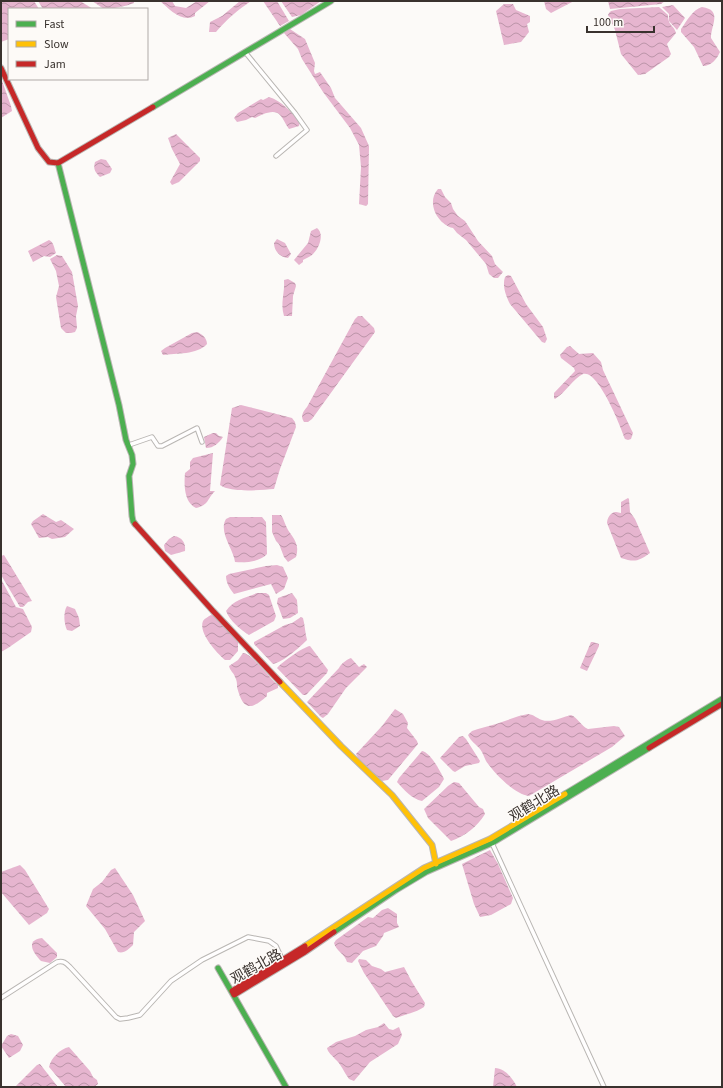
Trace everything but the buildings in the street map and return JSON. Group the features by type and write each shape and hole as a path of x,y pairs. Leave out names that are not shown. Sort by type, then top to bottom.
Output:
{"street":[{"path":"1,68 40,152 49,162 58,163 331,1"},
{"path":"245,52 307,130 276,156"},
{"path":"58,163 84,271 108,360 126,440 132,455 133,464 129,476 133,521 213,611 341,746 392,795 432,845 437,865"},
{"path":"129,445 152,437 158,446 162,446 197,428 202,442"},
{"name":"观鹤北路","path":"491,841 722,699"},
{"name":"观鹤北路","path":"284,962 232,991 234,995 284,962 393,886 491,841 722,704"},
{"path":"491,841 604,1087"},
{"path":"1,998 57,962 61,961 65,962 70,967 116,1017 120,1019 128,1018 140,1015 172,981 202,960 248,937 269,941 276,946 284,962"},
{"path":"218,968 286,1087"}],"water":[{"path":"1,1 34,1 38,8 8,8 8,39 1,42"},
{"path":"38,1 80,1 91,8 42,8"},
{"path":"92,1 134,1 134,3 122,7 104,8"},
{"path":"160,1 172,1 175,6 186,8 197,1 210,1 195,13 195,16 185,18 167,8"},
{"path":"240,1 251,1 233,15 216,32 209,32 210,22 222,16"},
{"path":"263,1 277,1 289,21 280,26"},
{"path":"281,1 321,1 301,15 292,17"},
{"path":"544,1 574,1 551,13 546,9"},
{"path":"608,1 665,1 661,4 610,9"},
{"path":"504,4 513,4 516,10 530,16 530,22 527,24 529,32 521,42 504,45 496,11"},
{"path":"673,5 685,18 677,30 669,21 669,14 662,7"},
{"path":"659,7 668,15 669,21 676,33 667,44 671,54 645,74 638,75 621,54 615,30 608,15 611,11 620,9"},
{"path":"702,7 712,11 714,15 711,38 720,52 713,62 706,66 703,66 694,47 681,32 681,29 690,16 698,8"},
{"path":"290,29 305,39 315,63 315,74 320,72 331,88 335,98 361,128 369,146 368,204 366,206 359,204 361,167 359,145 350,128 323,92 302,59 298,49 284,33"},
{"path":"1,78 12,111 1,118"},
{"path":"269,97 278,101 290,111 300,121 299,126 289,129 281,117 274,112 237,122 234,118 238,113 261,99 263,100"},
{"path":"176,134 200,158 200,161 179,182 172,185 170,182 180,164 168,138"},
{"path":"101,159 106,160 112,169 110,173 100,177 94,167 95,162"},
{"path":"438,189 441,189 458,216 465,221 478,241 492,256 495,264 503,272 498,278 494,278 489,274 486,264 466,240 453,228 442,222 438,217 433,206 433,200"},
{"path":"317,228 321,234 319,245 312,255 303,260 303,262 299,265 294,260 308,243 311,231"},
{"path":"277,239 285,243 291,254 288,258 282,256 276,251 274,243"},
{"path":"49,240 53,244 56,253 50,257 44,256 33,262 28,251"},
{"path":"57,255 62,256 72,272 78,306 76,316 77,328 75,332 71,333 66,333 61,328 56,297 59,286 56,271 50,259"},
{"path":"508,275 511,276 526,304 543,327 547,339 545,343 542,342 510,304 504,287 505,277"},
{"path":"288,279 295,283 296,286 293,296 292,316 284,316 282,306 284,280"},
{"path":"358,316 362,316 374,328 375,332 312,419 308,422 304,422 302,418 303,412"},
{"path":"197,332 206,340 207,344 203,348 192,352 163,355 161,351 165,348 192,333"},
{"path":"570,346 579,354 593,353 601,362 603,370 633,433 631,439 625,439 619,423 602,389 589,375 583,374 559,396 555,399 554,398 554,393 575,371 574,368 561,358 560,355 567,347"},
{"path":"241,405 292,418 295,422 296,427 274,489 238,490 225,488 220,485 232,408"},
{"path":"213,433 223,437 216,445 206,448 204,437"},
{"path":"213,453 210,491 215,491 206,503 196,508 189,502 187,497 185,488 185,473 190,469 190,462 193,458"},
{"path":"628,498 630,512 635,519 650,553 636,560 621,558 607,523 608,518 612,513 621,513 621,502"},
{"path":"43,514 56,522 61,520 74,529 65,537 52,539 48,537 39,538 31,524"},
{"path":"272,515 281,515 296,542 296,557 288,562 272,532"},
{"path":"230,517 262,517 266,522 267,554 264,557 248,562 235,562 224,530 226,519"},
{"path":"174,536 183,541 185,551 171,555 165,551 164,545"},
{"path":"4,555 32,601 28,602 23,607 20,607 1,575 1,556"},
{"path":"277,565 283,567 288,578 284,589 276,594 271,584 234,594 227,583 226,576 229,574"},
{"path":"1,579 16,607 23,609 32,627 31,632 1,652"},
{"path":"257,593 266,593 269,595 276,616 274,621 249,635 230,618 226,611 232,604"},
{"path":"292,593 297,600 298,613 290,618 283,619 277,603 278,598"},
{"path":"67,606 75,609 79,618 80,626 72,631 67,630 65,625 64,615"},
{"path":"211,615 215,616 238,642 238,651 230,660 225,660 217,653 203,631 203,621"},
{"path":"301,617 303,618 307,640 286,658 273,664 254,644 254,642"},
{"path":"591,642 599,644 599,646 587,671 580,668"},
{"path":"310,646 328,670 327,673 306,695 303,695 277,668 293,655"},
{"path":"243,653 251,657 278,685 278,688 267,693 267,696 252,706 245,704 239,695 236,679 229,666 238,660"},
{"path":"351,658 359,667 364,664 367,667 346,688 328,714 323,718 307,702 342,664"},
{"path":"395,709 403,714 408,723 407,728 418,744 388,780 382,781 358,758 356,754 382,726"},
{"path":"528,714 546,721 571,715 588,729 614,726 619,727 625,736 612,747 529,796 517,791 499,777 486,761 480,749 468,735 472,731"},
{"path":"463,736 480,761 479,763 465,766 455,772 440,758 459,737"},
{"path":"422,751 429,755 438,767 444,779 439,787 422,801 405,791 397,782"},
{"path":"454,782 459,783 479,807 483,809 485,814 470,830 451,841 428,818 424,809"},
{"path":"490,850 513,898 511,904 491,915 480,917 474,904 462,864"},
{"path":"20,865 25,870 49,909 47,913 29,925 1,892 1,872"},
{"path":"115,868 133,895 145,921 134,932 133,945 124,952 118,952 105,929 86,906 93,889 102,882 111,870"},
{"path":"388,908 397,914 397,923 399,927 384,933 376,946 363,951 352,963 347,962 335,946 334,943 336,940 368,917 373,918 382,910"},
{"path":"42,938 57,953 57,957 50,963 41,961 33,951 32,944 34,941"},
{"path":"359,959 366,960 372,966 385,972 404,967 425,1003 424,1007 396,1018 393,1016 364,973 358,961"},
{"path":"384,1023 389,1029 393,1030 399,1027 402,1035 398,1044 370,1062 354,1081 349,1079 341,1066 329,1053 327,1048 336,1042 355,1036 366,1030 378,1027"},
{"path":"11,1034 18,1036 23,1045 20,1051 9,1058 1,1046 7,1036"},
{"path":"69,1047 97,1080 98,1084 94,1087 66,1087 49,1067 56,1054"},
{"path":"40,1064 58,1087 15,1087 37,1065"},
{"path":"495,1068 499,1068 511,1077 517,1087 493,1087"}],"traffic: fast":[{"path":"153,107 331,1"},
{"path":"58,163 119,405 126,440 132,455 133,464 129,476 132,516 135,524"},
{"path":"565,794 722,699"},
{"path":"334,932 396,890 426,872 492,843 649,748"},
{"path":"218,968 286,1087"}],"traffic: slow":[{"path":"280,682 341,746 392,795 432,845 436,864"},
{"path":"305,946 424,868 490,839 565,794"}],"traffic: jam":[{"path":"1,68 38,148 49,162 58,163 153,107"},
{"path":"135,524 213,611 280,682"},
{"path":"649,748 722,704"},
{"path":"305,946 232,991 234,995 305,952 334,932"}]}
